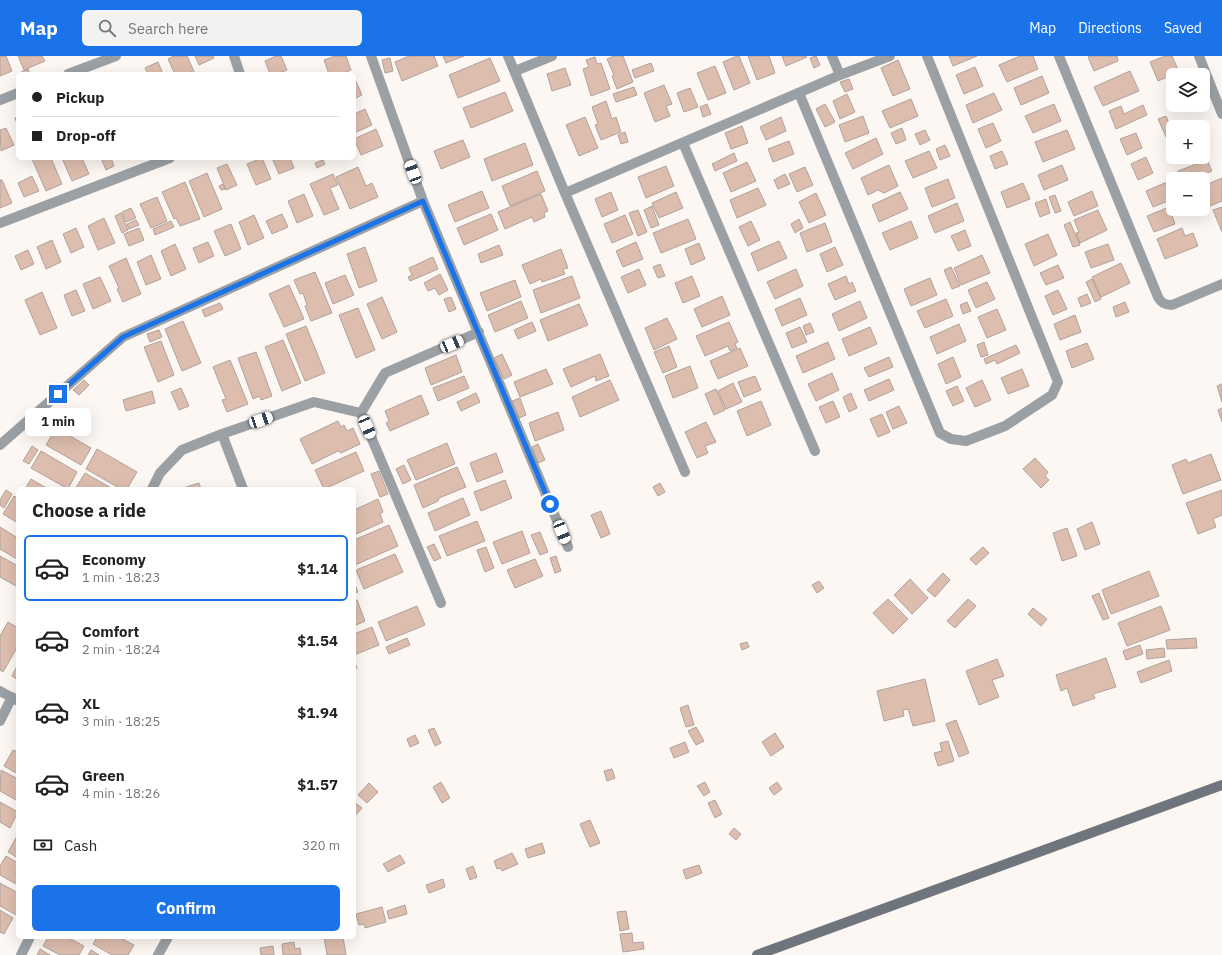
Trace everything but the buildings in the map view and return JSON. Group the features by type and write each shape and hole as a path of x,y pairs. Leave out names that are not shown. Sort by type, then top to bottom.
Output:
{"main road":[{"path":"757,955 1222,785"}],"street":[{"path":"73,72 116,56"},
{"path":"234,56 239,72"},
{"path":"371,56 423,201 568,547"},
{"path":"508,56 685,472"},
{"path":"515,71 552,56"},
{"path":"832,56 840,75"},
{"path":"565,193 840,75 890,56"},
{"path":"799,93 940,433 951,439 966,442 1005,426 1052,395 1058,382 927,56"},
{"path":"1059,56 1161,302 1172,306 1222,284"},
{"path":"1199,56 1222,114"},
{"path":"0,100 16,94"},
{"path":"683,143 815,451"},
{"path":"0,223 165,160"},
{"path":"0,445 123,337 423,201"},
{"path":"361,413 385,373 479,332"},
{"path":"153,487 160,473 182,450 222,434 314,402 361,413"},
{"path":"361,413 441,603"},
{"path":"222,434 242,487"},
{"path":"0,691 15,699 0,721"},
{"path":"21,955 29,939"},
{"path":"158,955 167,939"}],"route":[{"path":"58,394 123,337 423,201 550,504"}]}
